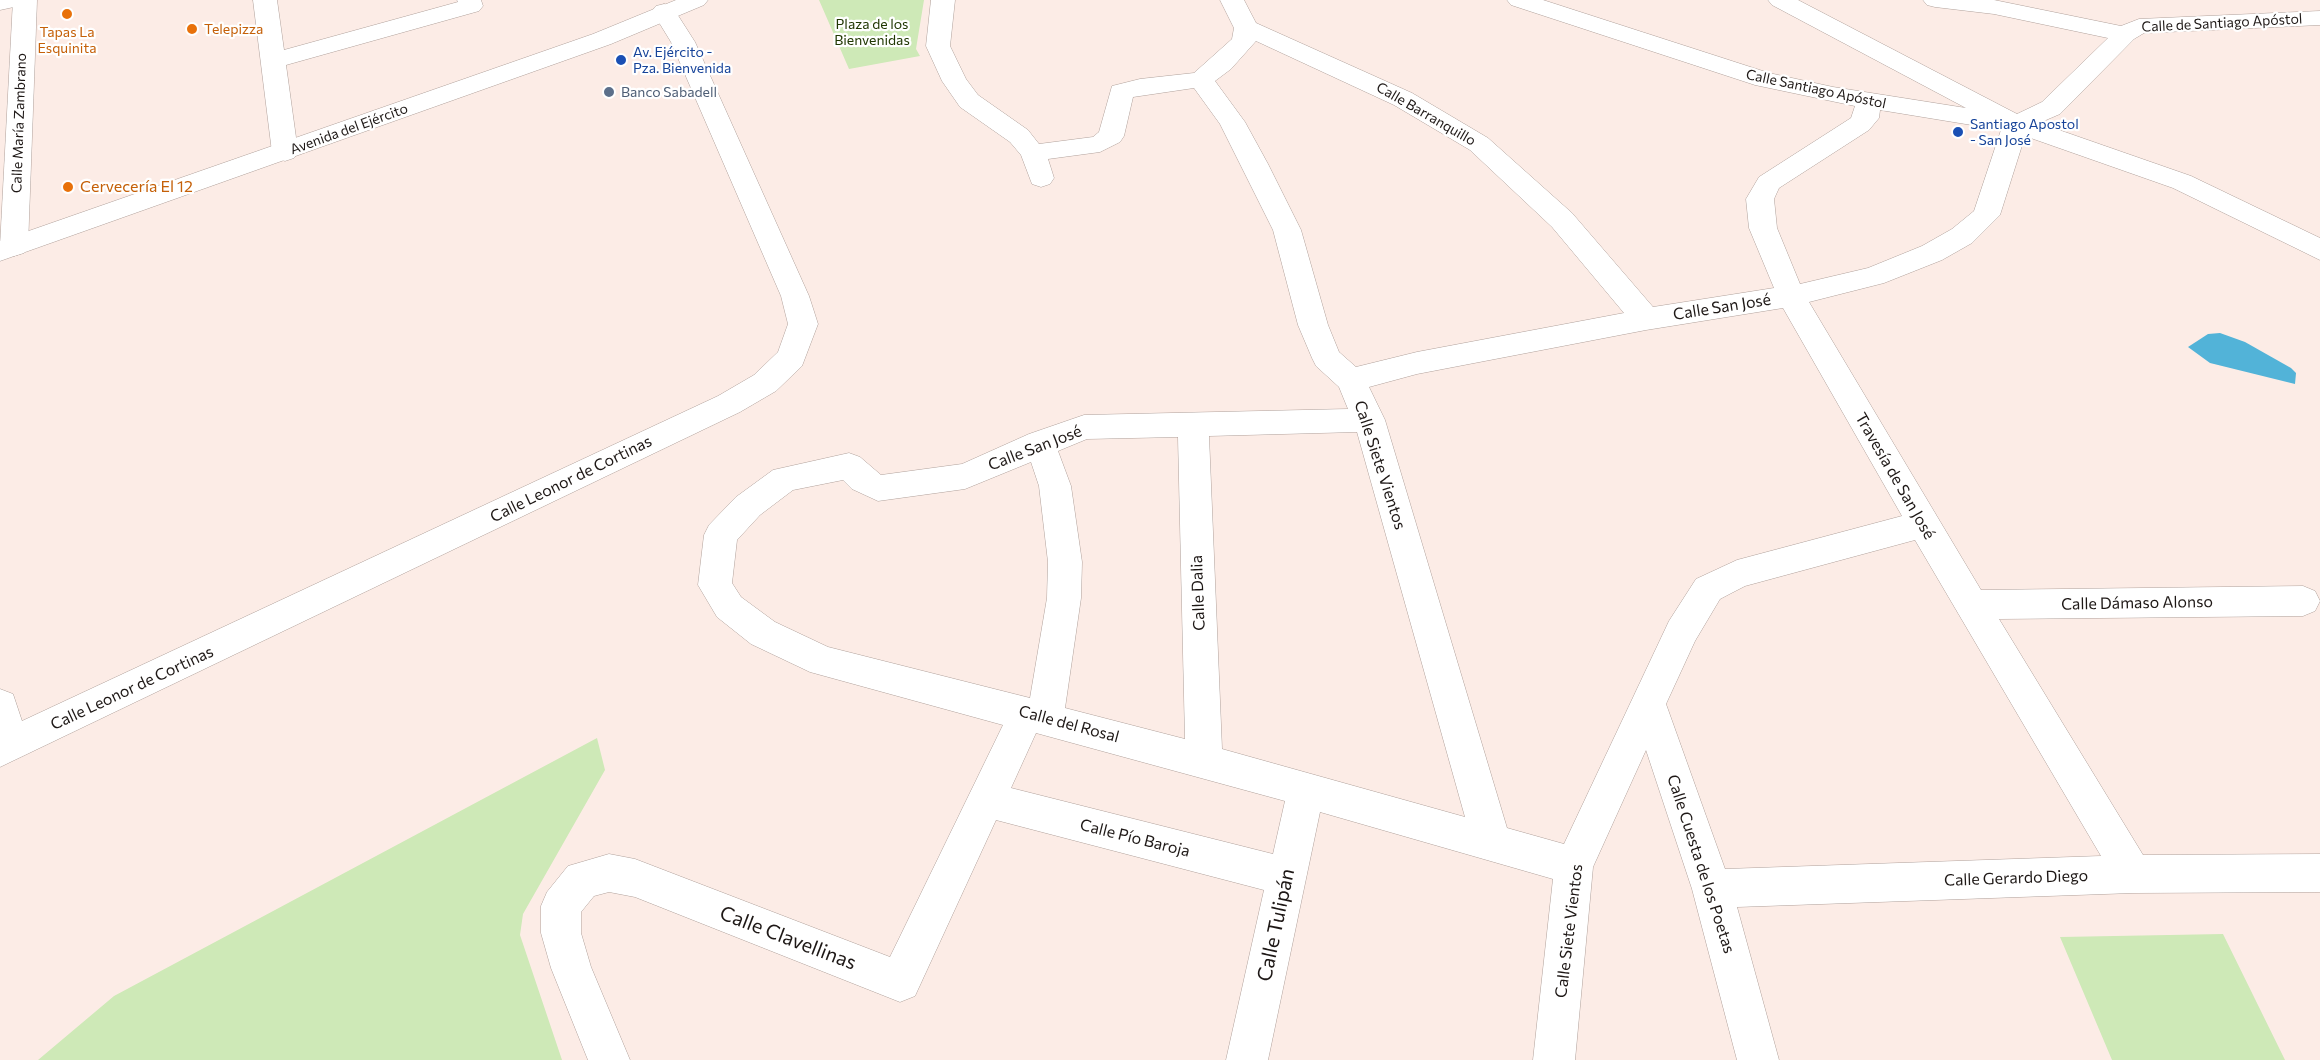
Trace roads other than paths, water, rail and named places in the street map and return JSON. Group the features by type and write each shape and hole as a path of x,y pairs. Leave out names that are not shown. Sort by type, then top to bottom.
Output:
{"street":[{"path":"0,3 15,0"},
{"name":"Calle María Zambrano","path":"7,248 25,0"},
{"path":"265,0 285,152"},
{"path":"273,61 471,6 469,0"},
{"path":"944,0 938,46 954,81 969,101 1019,136 1033,153 1041,178"},
{"path":"1033,153 1100,144 1111,136 1121,93 1140,87 1201,80 1222,64 1244,41 1246,28 1232,0"},
{"name":"Calle Santiago Apóstol","path":"1519,0 1764,80 1869,101 2016,124"},
{"path":"1780,0 2016,124 2182,182 2320,250"},
{"path":"1935,0 1994,7 2125,34"},
{"name":"Avenida del Ejército","path":"7,248 602,39 681,4"},
{"name":"Calle Leonor de Cortinas","path":"5,748 729,404 765,383 791,358 803,324 795,296 683,42 681,4"},
{"name":"Calle de Santiago Apóstol","path":"2016,124 2051,108 2125,34 2139,26 2320,18"},
{"name":"Calle Barranquillo","path":"1246,28 1403,99 1479,144 1562,220 1646,319"},
{"name":"Calle Siete Vientos","path":"1201,80 1232,122 1255,164 1287,230 1313,325 1328,358 1351,380 1369,420 1492,843"},
{"name":"Travesía de San José","path":"1869,101 1866,118 1817,154 1768,183 1760,199 1763,228 1791,296 1971,605 2133,873"},
{"name":"Calle San José","path":"1351,380 1417,363 1646,319 1791,296 1874,276 1932,253 1962,236 1986,215 2016,124"},
{"name":"Calle San José","path":"784,479 849,466 862,480 878,488 965,476 1040,443 1084,427 1369,420"},
{"name":"Calle Dalia","path":"1193,426 1204,761"},
{"name":"Calle Clavellinas","path":"609,1060 571,968 561,933 561,906 582,880 609,873 635,878 900,981 985,799 1036,715 1064,598 1065,562 1055,486 1040,443"},
{"name":"Calle del Rosal","path":"784,479 748,506 721,535 715,585 729,607 764,633 822,661 1036,715 1574,866"},
{"name":"Calle Siete Vientos","path":"1554,1060 1574,866 1681,632 1708,589 1737,574 1923,524"},
{"name":"Calle Dámaso Alonso","path":"1971,605 2303,601"},
{"name":"Calle Cuesta de los Poetas","path":"1648,704 1712,889 1758,1060"},
{"path":"0,705 5,748"},
{"name":"Calle Tulipán","path":"1246,1060 1306,790"},
{"name":"Calle Pío Baroja","path":"985,799 1286,877"},
{"name":"Calle Gerardo Diego","path":"1712,889 2133,873 2320,873"}],"water":[{"path":"2220,333 2245,342 2291,368 2296,373 2295,384 2210,363 2188,347 2208,334"}],"place":[{"name":"Tapas La Esquinita","path":"67,14"},
{"name":"Telepizza","path":"192,29"},
{"name":"Av. Ejército - Pza. Bienvenida","path":"621,60"},
{"name":"Banco Sabadell","path":"609,92"},
{"name":"Santiago Apostol - San José","path":"1958,132"},
{"name":"Cervecería El 12","path":"68,187"}],"park label":[{"name":"Plaza de los Bienvenidas","path":"872,32"}]}
